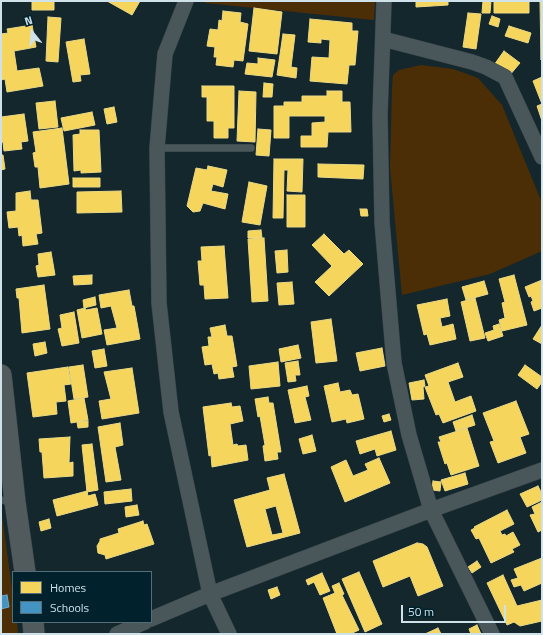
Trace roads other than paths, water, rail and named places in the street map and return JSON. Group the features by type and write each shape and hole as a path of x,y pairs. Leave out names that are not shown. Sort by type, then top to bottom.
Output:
{"street":[{"path":"186,1 165,54 157,148 159,303 170,405 210,594 229,634"},
{"path":"384,1 380,115 382,222 394,363 409,434 431,510 492,634"},
{"path":"383,39 472,62 486,67 505,77 542,157"},
{"path":"1,375 8,501 25,571"},
{"path":"152,619 210,594 431,510 542,470"},
{"path":"33,623 34,634"},
{"path":"116,634 143,623"}],"lane":[{"path":"157,148 251,148"}]}
